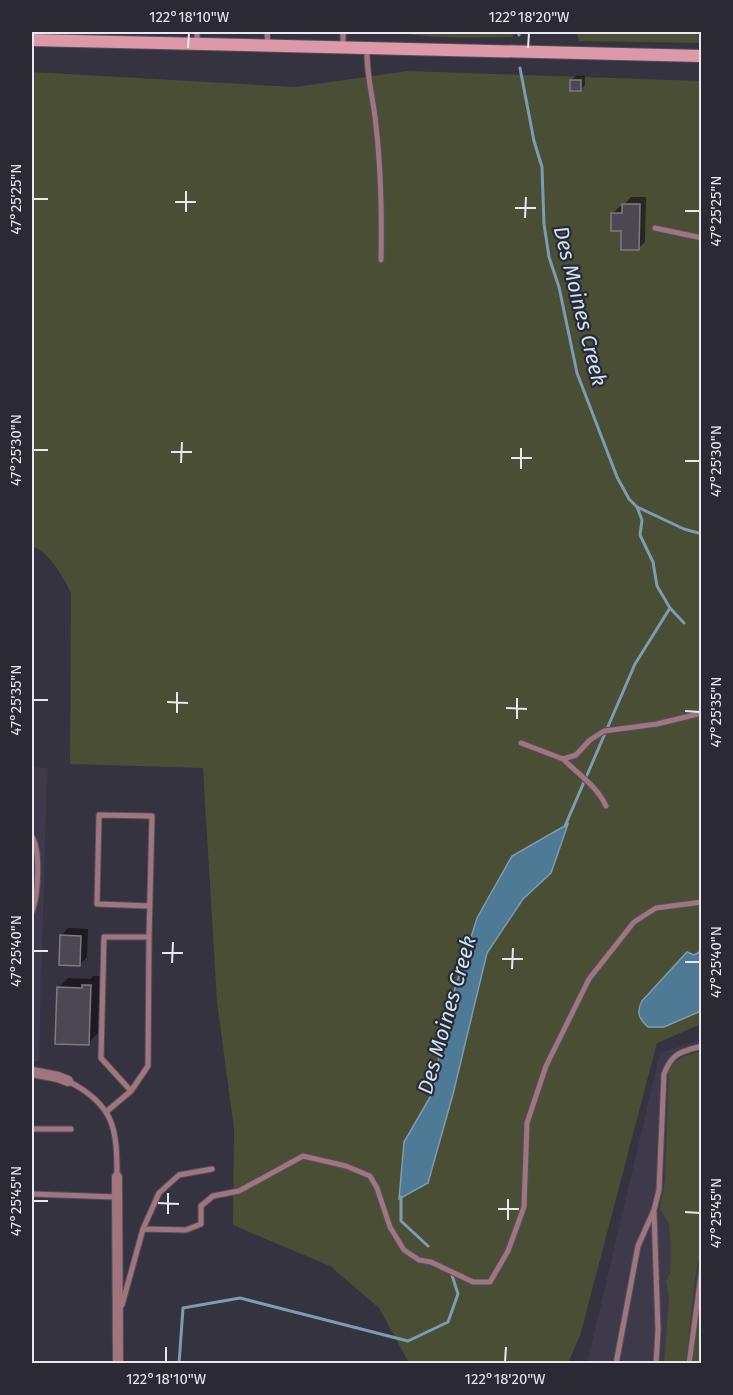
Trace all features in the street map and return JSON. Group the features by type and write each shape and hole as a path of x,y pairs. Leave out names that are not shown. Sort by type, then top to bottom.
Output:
{"main road":[{"path":"32,40 73,36 197,38 268,46 702,56"}],"street":[{"path":"32,1072 68,1081"},
{"path":"117,1177 118,1364"}],"lane":[{"path":"267,32 268,46"},
{"path":"343,32 343,48"},
{"path":"367,48 367,70 375,116 380,167 381,260"},
{"path":"655,228 702,238"},
{"path":"563,759 576,755 590,740 604,731 657,724 702,712"},
{"path":"521,743 563,759 592,786 606,806"},
{"path":"106,1112 132,1091 148,1066 152,816 99,815 97,904 150,906"},
{"path":"32,837 37,856 35,904 32,911"},
{"path":"143,1229 186,1230 201,1224 201,1206 213,1196 239,1191 303,1156 346,1166 370,1176 377,1188 390,1227 404,1250 419,1260 430,1262 473,1282 490,1282 508,1251 524,1207 527,1124 546,1066 589,979 634,922 656,908 700,902 702,896"},
{"path":"132,1091 101,1058 104,937 149,938"},
{"path":"616,1364 638,1246 654,1210 659,1190 664,1074 668,1063 678,1053 702,1046"},
{"path":"68,1081 91,1095 106,1112 115,1132 117,1177"},
{"path":"32,1129 71,1129"},
{"path":"117,1324 143,1229 159,1193 179,1175 212,1169"},
{"path":"32,1194 116,1197"},
{"path":"654,1210 658,1329 656,1364"},
{"path":"689,1364 702,1268"}],"shaded area":[{"path":"32,767 47,768 39,1061 32,1061"},
{"path":"701,1040 701,1363 587,1364 660,1053"}],"green space":[{"path":"394,32 516,32 512,37 468,38"},
{"path":"576,32 701,32 701,43 579,41"},
{"path":"408,71 701,81 701,1024 657,1043 580,1336 568,1363 409,1363 379,1308 330,1266 233,1225 234,1128 217,1002 203,768 70,764 71,593 50,559 32,547 32,72 295,87"},
{"path":"701,1051 701,1259 695,1278 686,1363 664,1363 669,1298 666,1281 670,1273 671,1249 669,1224 660,1209 665,1181 669,1071 679,1059"},
{"path":"701,1288 701,1363 692,1363"}],"water":[{"path":"568,824 551,873 523,899 487,953 453,1094 428,1183 399,1199 404,1142 433,1092 445,1020 477,918 512,856"},
{"path":"701,951 701,1011 664,1027 648,1027 639,1015 642,1001 687,952 694,955"}],"building":[{"path":"570,80 581,80 581,91 570,91"},
{"path":"622,204 640,204 639,250 621,250 621,231 611,231 611,213 622,213"},
{"path":"60,935 81,936 80,966 59,965"},
{"path":"82,985 91,985 89,1045 55,1044 57,987 82,988"}],"waterway":[{"name":"Des Moines Creek","path":"520,68 534,141 542,167 544,224 549,257 559,287 577,373 617,477 629,499 637,507 642,520 640,535 653,562 657,586 670,608 684,623"},
{"name":"Des Moines Creek","path":"637,507 684,529 702,534"},
{"name":"Des Moines Creek","path":"565,826 635,664 670,608"},
{"name":"Des Moines Creek","path":"401,1197 401,1221 428,1246"},
{"name":"Des Moines Creek","path":"179,1364 183,1308 240,1298 408,1341 448,1322 458,1294 451,1272"}]}
